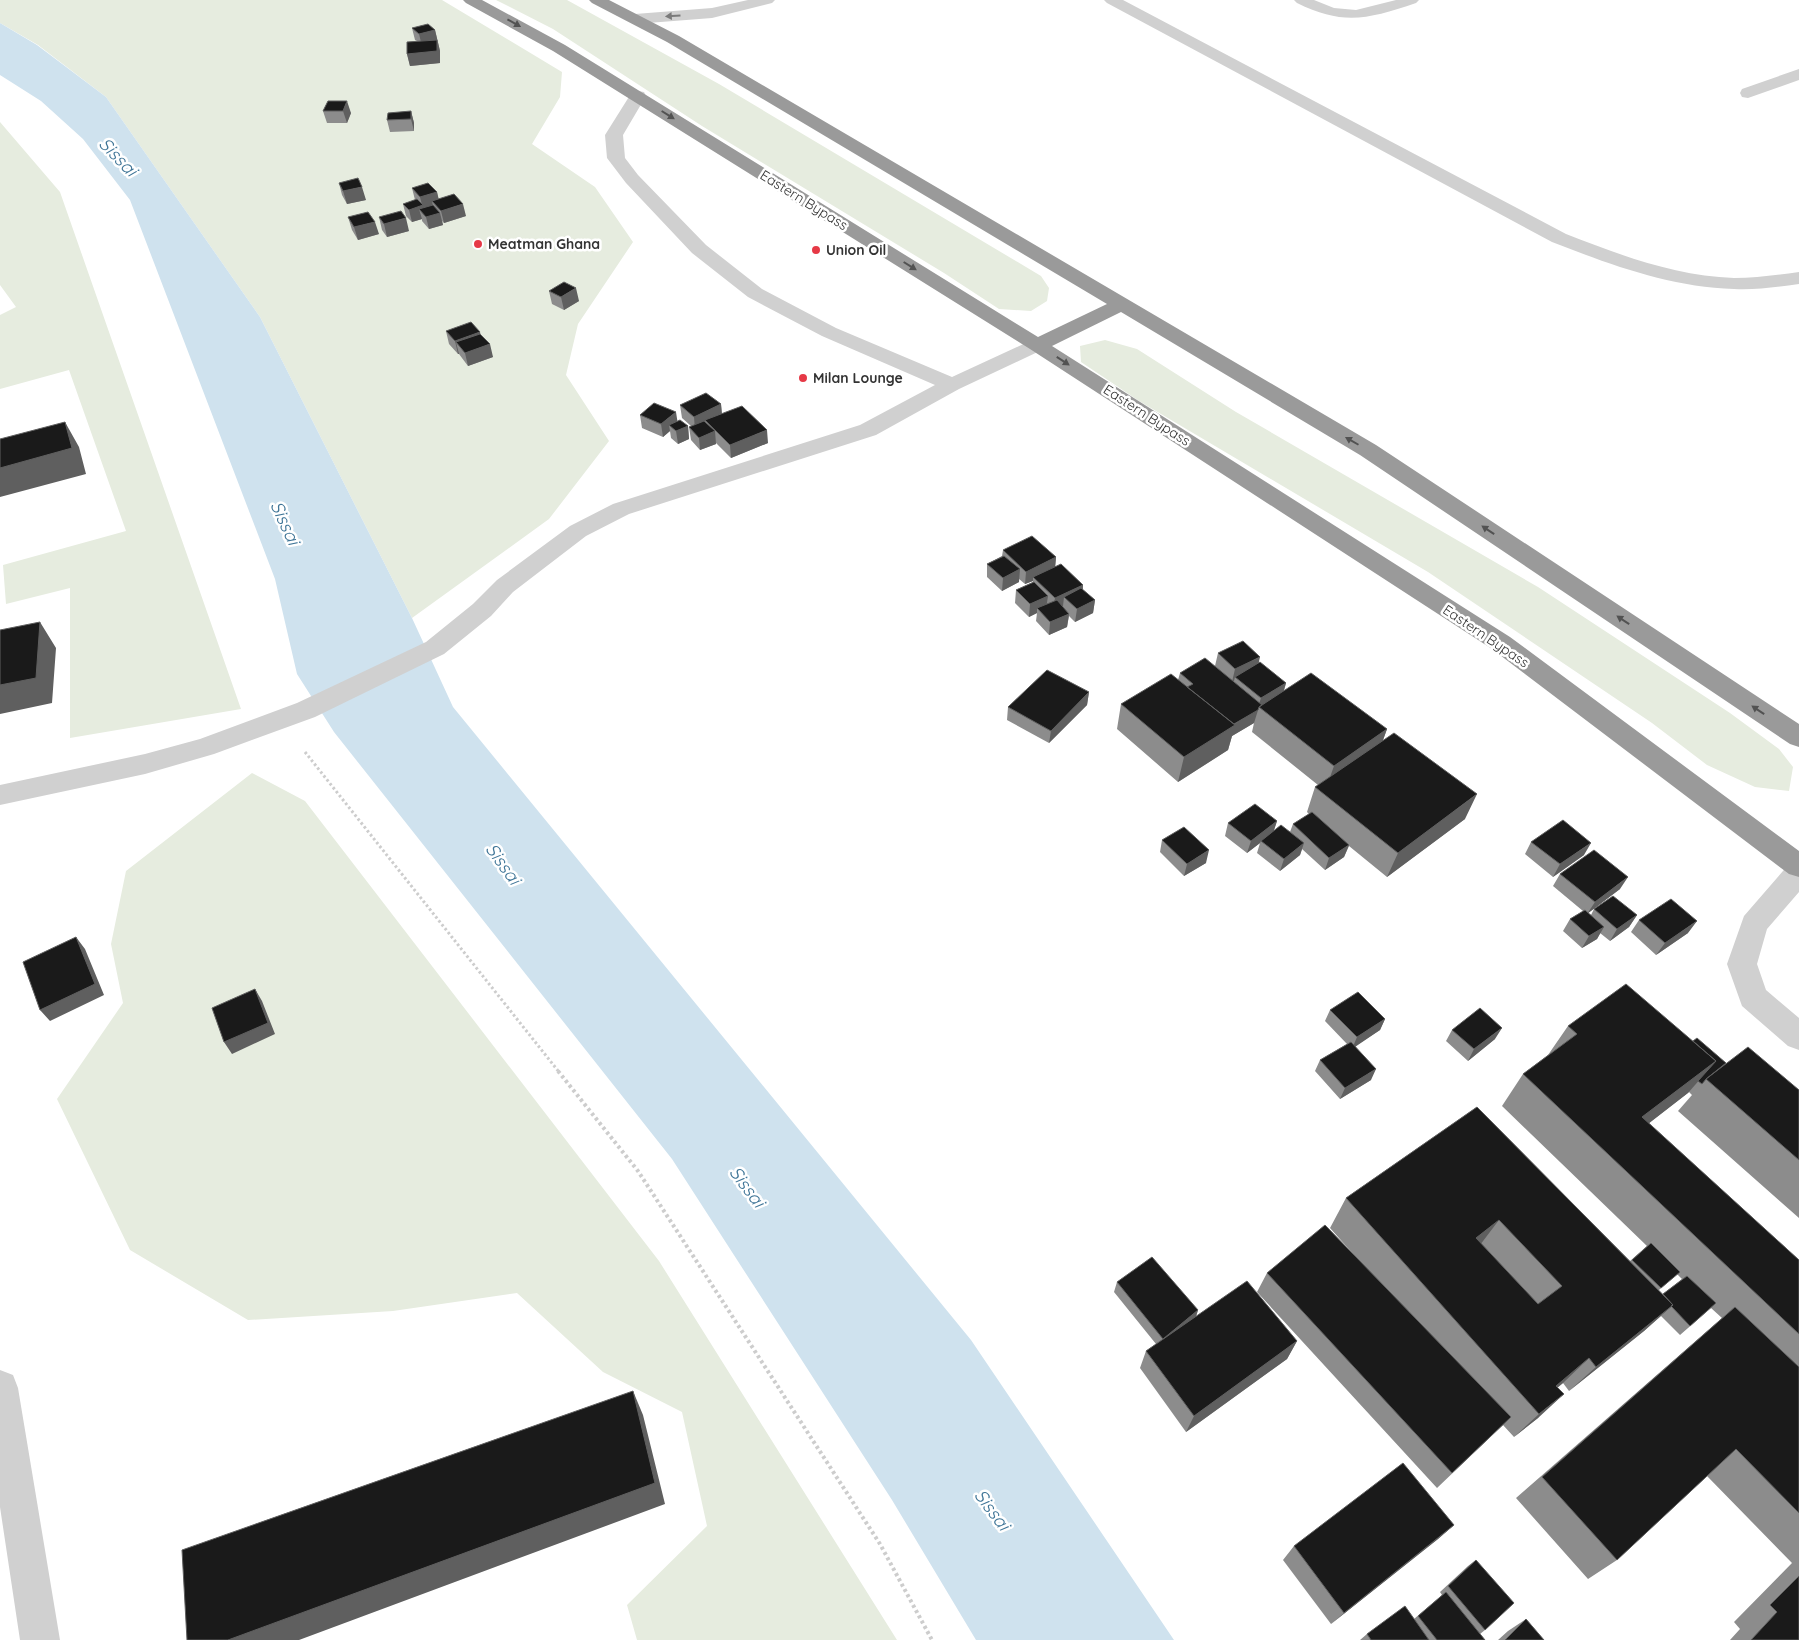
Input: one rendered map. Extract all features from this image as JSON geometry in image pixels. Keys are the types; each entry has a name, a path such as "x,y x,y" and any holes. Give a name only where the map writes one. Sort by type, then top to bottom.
{"highway":[{"name":"Eastern Bypass","path":"471,0 559,48 638,96 1037,345 1501,643 1799,866"},
{"path":"597,0 673,39 1368,450 1799,737"},
{"path":"1037,345 1121,305"}],"street":[{"path":"635,19 712,13 767,0"},
{"path":"1112,0 1559,238 1610,259 1658,274 1703,283 1753,284 1799,278"},
{"path":"1302,0 1322,10 1342,15 1384,9 1411,0"},
{"path":"673,39 712,13"},
{"path":"1748,93 1799,74"},
{"path":"638,96 614,135 616,158 632,179 699,249 755,293 829,332 952,385"},
{"path":"0,795 145,764 205,747 306,710 435,648 482,610 505,586 578,530 600,518 631,506 868,430 952,385 1037,345"},
{"path":"1799,872 1754,924 1742,964 1753,998 1799,1037"},
{"path":"0,1388 40,1640"}],"path":[{"path":"280,721 638,1171 880,1544 932,1640"}],"shaded area":[{"path":"0,0 442,0 562,72 560,97 532,144 595,187 633,242 578,324 566,375 609,441 549,519 412,618 260,317 106,97 38,45 0,23"},
{"path":"496,0 567,0 719,84 1041,276 1049,288 1047,301 1031,311 999,309 944,273 702,126 553,29"},
{"path":"0,122 60,192 241,709 70,738 70,588 6,604 3,565 126,531 69,370 0,389 0,315 16,307 0,285"},
{"path":"1105,340 1137,349 1236,412 1538,587 1730,713 1779,749 1793,767 1789,791 1755,787 1707,765 1652,723 1428,572 1139,401 1081,362 1080,346"},
{"path":"252,773 305,801 659,1261 897,1640 637,1640 627,1605 707,1526 682,1412 603,1372 517,1293 393,1311 248,1320 130,1250 57,1099 123,1003 111,944 126,871"}],"water":[{"name":"Sissai","path":"0,23 37,45 106,97 260,317 412,618 453,707 971,1340 1174,1640 976,1640 892,1500 672,1159 334,732 297,674 275,579 130,200 83,139 41,101 0,75"}],"building":[{"path":"428,24 435,30 419,34 412,28"},
{"path":"437,40 437,51 407,54 407,42"},
{"path":"328,101 347,101 343,111 323,111"},
{"path":"411,111 411,119 387,120 388,113"},
{"path":"358,178 362,187 343,191 339,183"},
{"path":"428,183 437,192 420,197 412,188"},
{"path":"454,194 463,204 441,211 432,201"},
{"path":"417,199 423,205 409,210 403,204"},
{"path":"433,205 440,213 426,217 419,209"},
{"path":"401,211 406,218 384,224 379,217"},
{"path":"368,212 375,222 354,227 348,217"},
{"path":"564,282 576,288 561,297 549,291"},
{"path":"471,322 480,332 455,341 446,331"},
{"path":"480,334 490,344 465,353 456,342"},
{"path":"706,393 721,404 694,417 680,405"},
{"path":"654,403 676,412 661,424 640,415"},
{"path":"742,406 767,430 730,445 705,420"},
{"path":"680,420 688,426 676,431 669,425"},
{"path":"704,421 715,431 699,438 689,427"},
{"path":"65,422 72,448 0,468 0,439"},
{"path":"1032,536 1056,557 1026,572 1003,550"},
{"path":"1004,556 1020,569 1003,578 987,564"},
{"path":"1061,564 1083,585 1055,598 1033,577"},
{"path":"1034,582 1048,596 1030,604 1016,590"},
{"path":"1081,588 1095,600 1077,609 1064,597"},
{"path":"1057,600 1069,614 1050,622 1037,608"},
{"path":"40,622 36,678 0,685 0,630"},
{"path":"1243,641 1260,657 1235,669 1218,653"},
{"path":"1205,658 1262,705 1258,710 1234,724 1187,687 1193,684 1180,673"},
{"path":"1260,662 1286,683 1261,698 1235,677"},
{"path":"1047,670 1089,692 1051,731 1008,707"},
{"path":"1311,673 1387,729 1334,766 1259,707"},
{"path":"1171,674 1235,725 1184,757 1121,704"},
{"path":"1394,733 1477,794 1398,853 1315,787"},
{"path":"1255,804 1277,821 1251,841 1228,823"},
{"path":"1312,812 1349,845 1329,858 1293,824"},
{"path":"1563,820 1591,843 1560,864 1531,842"},
{"path":"1281,825 1304,843 1284,859 1261,841"},
{"path":"1184,827 1209,850 1187,864 1162,840"},
{"path":"1594,850 1628,877 1595,902 1560,874"},
{"path":"1613,896 1637,915 1617,929 1594,909"},
{"path":"1671,899 1697,921 1665,943 1639,920"},
{"path":"1585,910 1604,927 1589,936 1570,919"},
{"path":"76,937 95,984 40,1010 23,962"},
{"path":"1626,984 1716,1061 1642,1117 1799,1260 1799,1334 1523,1074 1577,1034 1568,1026"},
{"path":"255,989 268,1023 224,1042 212,1008"},
{"path":"1358,992 1385,1019 1357,1037 1330,1010"},
{"path":"1480,1008 1502,1028 1474,1049 1452,1030"},
{"path":"1697,1038 1726,1063 1702,1084 1698,1081 1716,1061 1693,1041"},
{"path":"1351,1042 1376,1069 1345,1088 1320,1060"},
{"path":"1748,1047 1799,1090 1799,1160 1706,1079"},
{"path":"1477,1107 1673,1305 1596,1367 1589,1358 1556,1386 1564,1394 1539,1414 1346,1198","holes":["1499,1220 1562,1286 1538,1304 1476,1238"]},
{"path":"1325,1225 1511,1417 1452,1473 1267,1273"},
{"path":"1651,1243 1680,1272 1661,1288 1632,1260"},
{"path":"1152,1257 1198,1310 1163,1339 1117,1282"},
{"path":"1687,1276 1716,1303 1690,1326 1671,1306 1673,1305 1663,1294"},
{"path":"1247,1281 1297,1341 1194,1416 1146,1351"},
{"path":"1735,1307 1799,1367 1799,1513 1736,1449 1617,1560 1542,1477"},
{"path":"633,1391 655,1483 228,1640 187,1640 182,1550"},
{"path":"1403,1463 1454,1525 1344,1613 1294,1546"},
{"path":"1476,1560 1514,1603 1485,1630 1448,1586"},
{"path":"1799,1576 1799,1640 1751,1640 1777,1612 1770,1605"},
{"path":"1446,1592 1485,1640 1437,1640 1418,1616"},
{"path":"1405,1606 1429,1640 1371,1640 1367,1634"},
{"path":"1526,1619 1544,1640 1505,1640"}],"place":[{"name":"Meatman Ghana","path":"478,244"},
{"name":"Union Oil","path":"816,250"},
{"name":"Milan Lounge","path":"803,378"}]}
